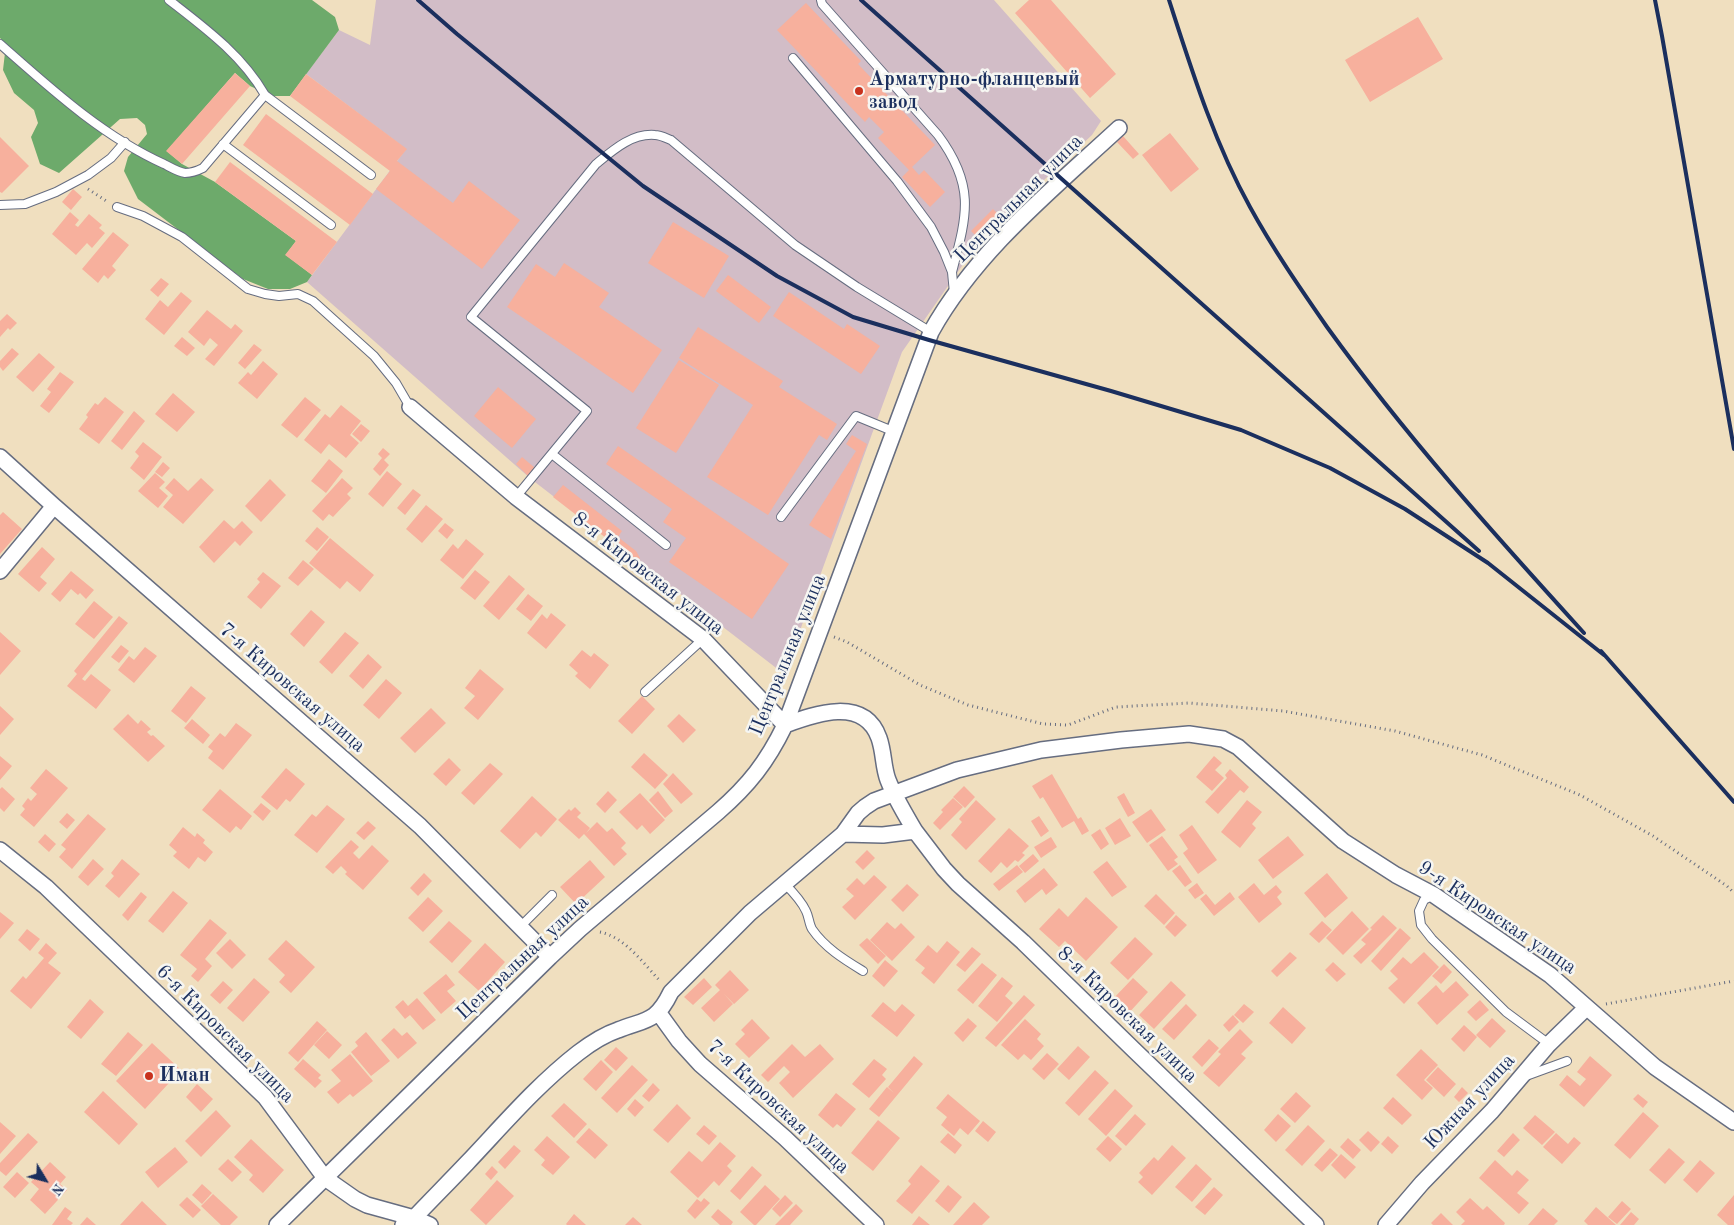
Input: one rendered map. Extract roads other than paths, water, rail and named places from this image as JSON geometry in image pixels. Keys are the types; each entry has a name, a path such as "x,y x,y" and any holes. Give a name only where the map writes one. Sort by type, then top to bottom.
{"street":[{"name":"Центральная улица","path":"277,1225 550,957 580,929 686,841 738,794 756,774 774,747 785,725 932,332 944,310 984,259 1022,219 1119,128"},
{"name":"8-я Кировская улица","path":"410,407 516,497 703,639 785,725 809,716 830,712 846,712 860,716 872,725 879,738 887,778 894,794 915,831 944,869 958,884 1023,942 1316,1225"},
{"name":"7-я Кировская улица","path":"0,457 420,826 550,957"},
{"path":"0,571 54,506"},
{"name":"9-я Кировская улица","path":"894,794 957,770 1050,749 1189,734 1223,739 1238,747 1344,842 1434,895 1550,975 1655,1066 1734,1122"},
{"path":"408,1221 467,1163 530,1095 578,1053 599,1038 619,1029 648,1020 658,1012 665,1005 671,992 750,913 843,834 865,806 894,794"},
{"path":"843,834 883,835 915,831"},
{"name":"6-я Кировская улица","path":"0,850 46,887 265,1097 325,1178 367,1205 408,1221 430,1225"},
{"name":"Южная улица","path":"1386,1225 1422,1183 1492,1111 1549,1044 1586,1008"},
{"name":"7-я Кировская улица","path":"658,1012 679,1041 700,1064 785,1138 876,1225"}],"lane":[{"path":"170,0 213,34 254,77 265,95 371,175"},
{"path":"821,0 938,135 958,168 964,188 966,209 963,230 952,272"},
{"path":"0,44 42,81 98,125 146,156 184,173 196,172 203,168 265,95"},
{"path":"793,58 897,181 931,227 952,272 954,295"},
{"path":"516,497 586,411 471,316 596,164 632,138 656,135 670,140 795,245 932,332"},
{"path":"0,205 25,204 78,181 111,158 125,142"},
{"path":"223,144 331,225"},
{"path":"117,207 142,216 182,237 248,289 279,296 298,294 313,301 374,356 396,383 410,407"},
{"path":"781,517 856,416 895,432"},
{"path":"552,454 666,545"},
{"path":"646,692 703,639"},
{"path":"784,883 800,900 806,910 811,928 823,943 864,971"},
{"path":"520,928 552,895"},
{"path":"1434,895 1424,900 1419,911 1421,925 1506,1012 1549,1044"},
{"path":"1520,1078 1567,1062"}],"railway":[{"path":"418,0 643,186 777,276 853,317 1241,430 1330,468 1405,509 1488,563 1604,655"},
{"path":"861,0 1479,551"},
{"path":"1169,0 1186,53 1225,157 1250,207 1287,268 1327,327 1387,406 1484,521 1584,633"},
{"path":"1655,0 1734,449"},
{"path":"1601,651 1734,802"}],"place":[{"name":"Арматурно-фланцевый завод","path":"859,91"},
{"name":"Иман","path":"149,1076"}]}
